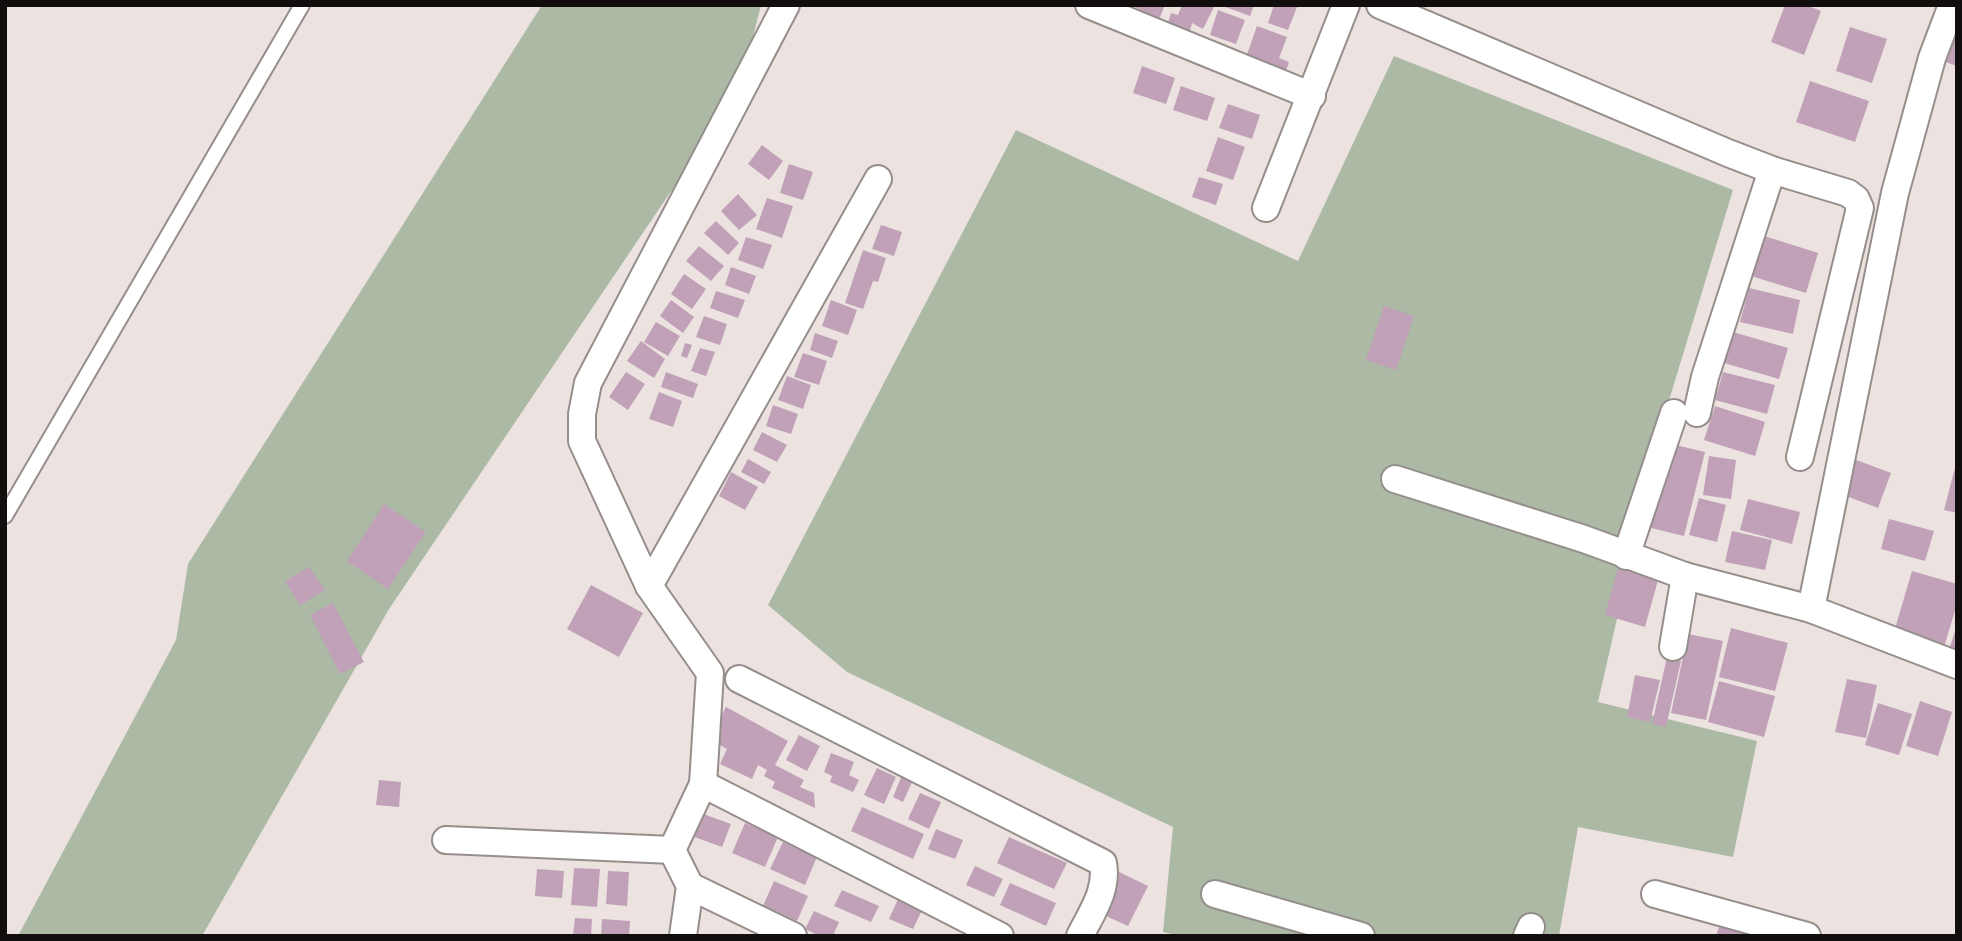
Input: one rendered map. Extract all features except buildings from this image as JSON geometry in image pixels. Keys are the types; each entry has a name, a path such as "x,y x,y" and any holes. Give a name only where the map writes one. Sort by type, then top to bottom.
{"street":[{"path":"672,850 703,784 710,673 649,586 582,440 582,414 588,383 786,5"},
{"path":"1089,5 1312,96"},
{"path":"1266,208 1346,5"},
{"path":"1380,5 1772,170 1848,193 1856,199 1860,208 1800,457"},
{"path":"1811,609 1895,193 1931,58 1952,5"},
{"path":"1626,556 1685,413 1705,377 1772,170"},
{"path":"649,586 878,179"},
{"path":"1395,479 1584,539 1685,576 1811,609 1957,665"},
{"path":"1673,647 1685,576"},
{"path":"739,679 1103,863 1106,879 1103,889 1080,936"},
{"path":"703,784 1000,936"},
{"path":"446,840 672,850"},
{"path":"672,850 690,886 683,936"},
{"path":"690,886 793,936"},
{"path":"1215,894 1361,936"},
{"path":"1655,894 1807,936"}],"lane":[{"path":"5,516 302,5"}],"green space":[{"path":"542,5 761,5 740,89 389,609 202,936 18,936 176,640 188,564"},
{"path":"1394,56 1733,190 1660,430 1598,702 1757,741 1733,857 1578,827 1559,936 1181,936 1163,932 1173,827 847,672 768,605 1016,130 1298,261"}]}
